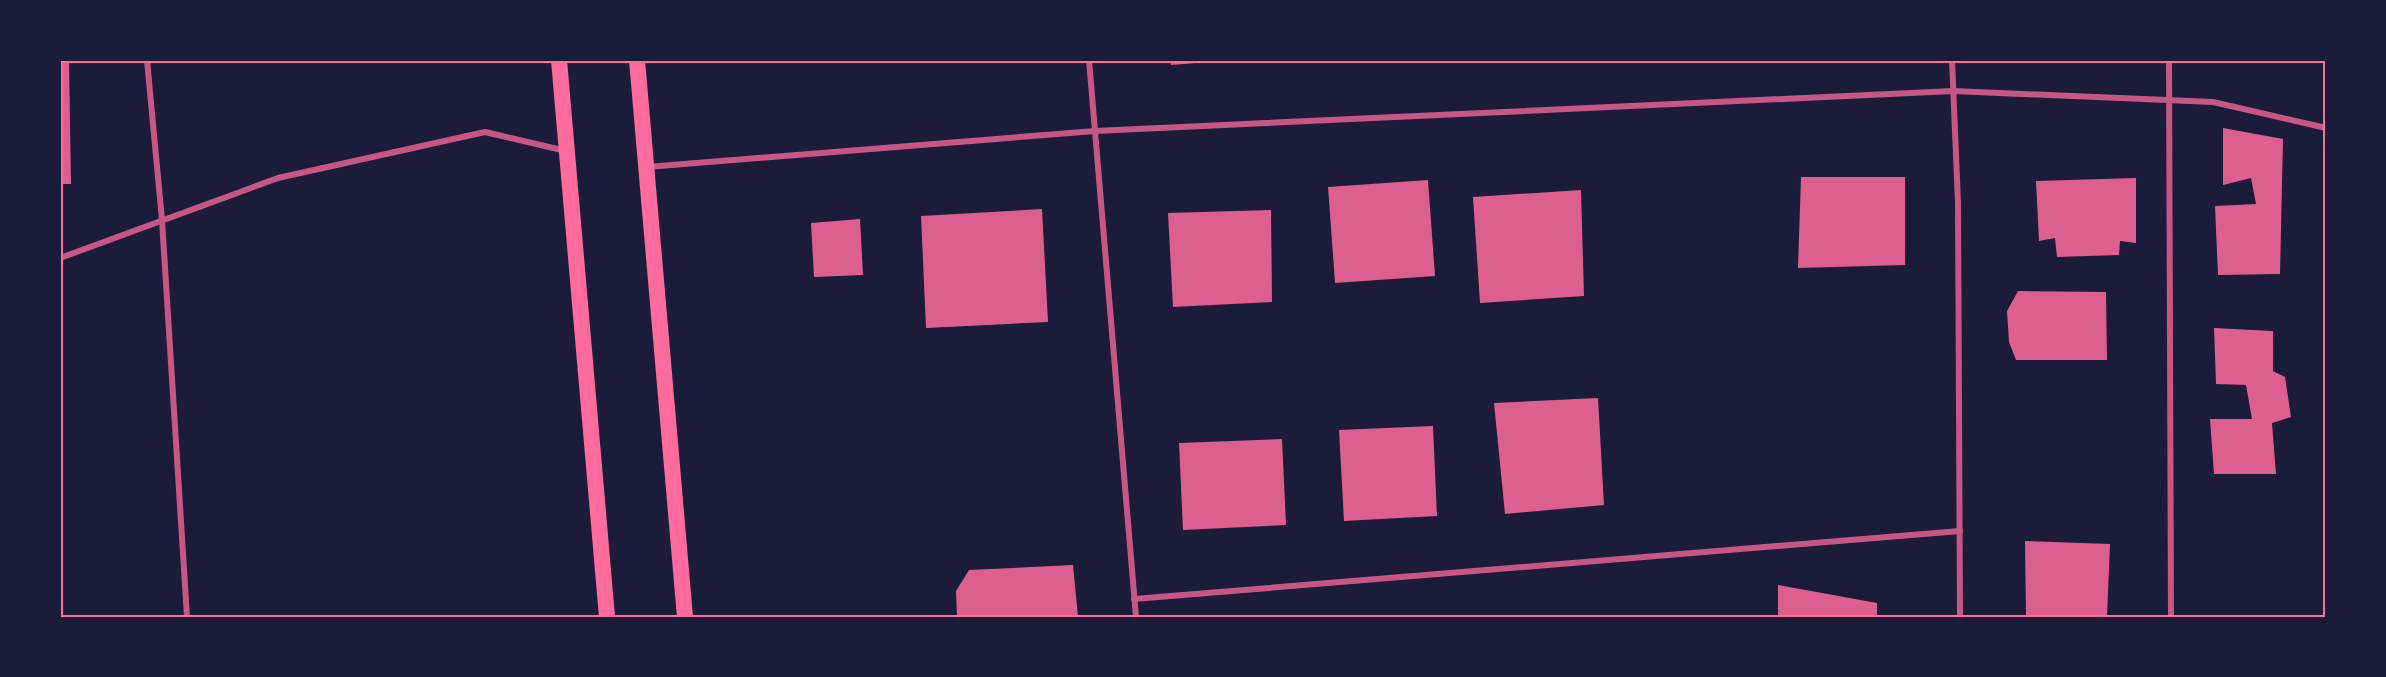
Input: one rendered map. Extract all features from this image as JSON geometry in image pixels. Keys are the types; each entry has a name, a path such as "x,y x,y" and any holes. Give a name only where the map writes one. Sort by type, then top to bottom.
{"highway":[{"path":"559,60 607,617"},
{"path":"637,60 685,617"}],"street":[{"path":"147,60 162,220 187,617"},
{"path":"1089,60 1136,617"},
{"path":"1952,60 1958,203 1960,617"},
{"path":"2169,60 2171,617"},
{"path":"646,167 1095,131 1953,91 2213,102 2326,128"},
{"path":"60,258 278,178 485,132 567,151"},
{"path":"1134,599 1960,531"}],"building":[{"path":"60,60 69,60 71,184 60,184"},
{"path":"1170,60 1210,60 1210,62 1171,65"},
{"path":"2223,128 2283,139 2280,274 2218,275 2215,206 2256,204 2251,178 2223,185"},
{"path":"1801,177 1905,177 1905,265 1798,268"},
{"path":"2136,178 2136,243 2120,241 2119,255 2057,257 2055,238 2039,241 2036,181"},
{"path":"1428,180 1435,276 1335,283 1328,187"},
{"path":"1581,190 1584,296 1480,303 1473,197"},
{"path":"1042,209 1048,322 926,328 921,216"},
{"path":"1271,210 1272,302 1173,307 1168,213"},
{"path":"860,219 863,275 814,277 811,223"},
{"path":"2018,291 2106,292 2107,360 2016,360 2009,342 2007,311"},
{"path":"2214,328 2273,331 2273,371 2285,377 2291,417 2272,423 2276,474 2214,474 2210,419 2252,419 2246,385 2216,384"},
{"path":"1598,398 1604,505 1505,514 1494,403"},
{"path":"1433,426 1437,516 1344,521 1339,430"},
{"path":"1282,439 1286,525 1183,530 1179,443"},
{"path":"2025,541 2110,544 2107,617 2026,617"},
{"path":"1073,565 1078,617 957,617 956,591 969,570"},
{"path":"1778,585 1877,603 1877,617 1778,617"}]}
